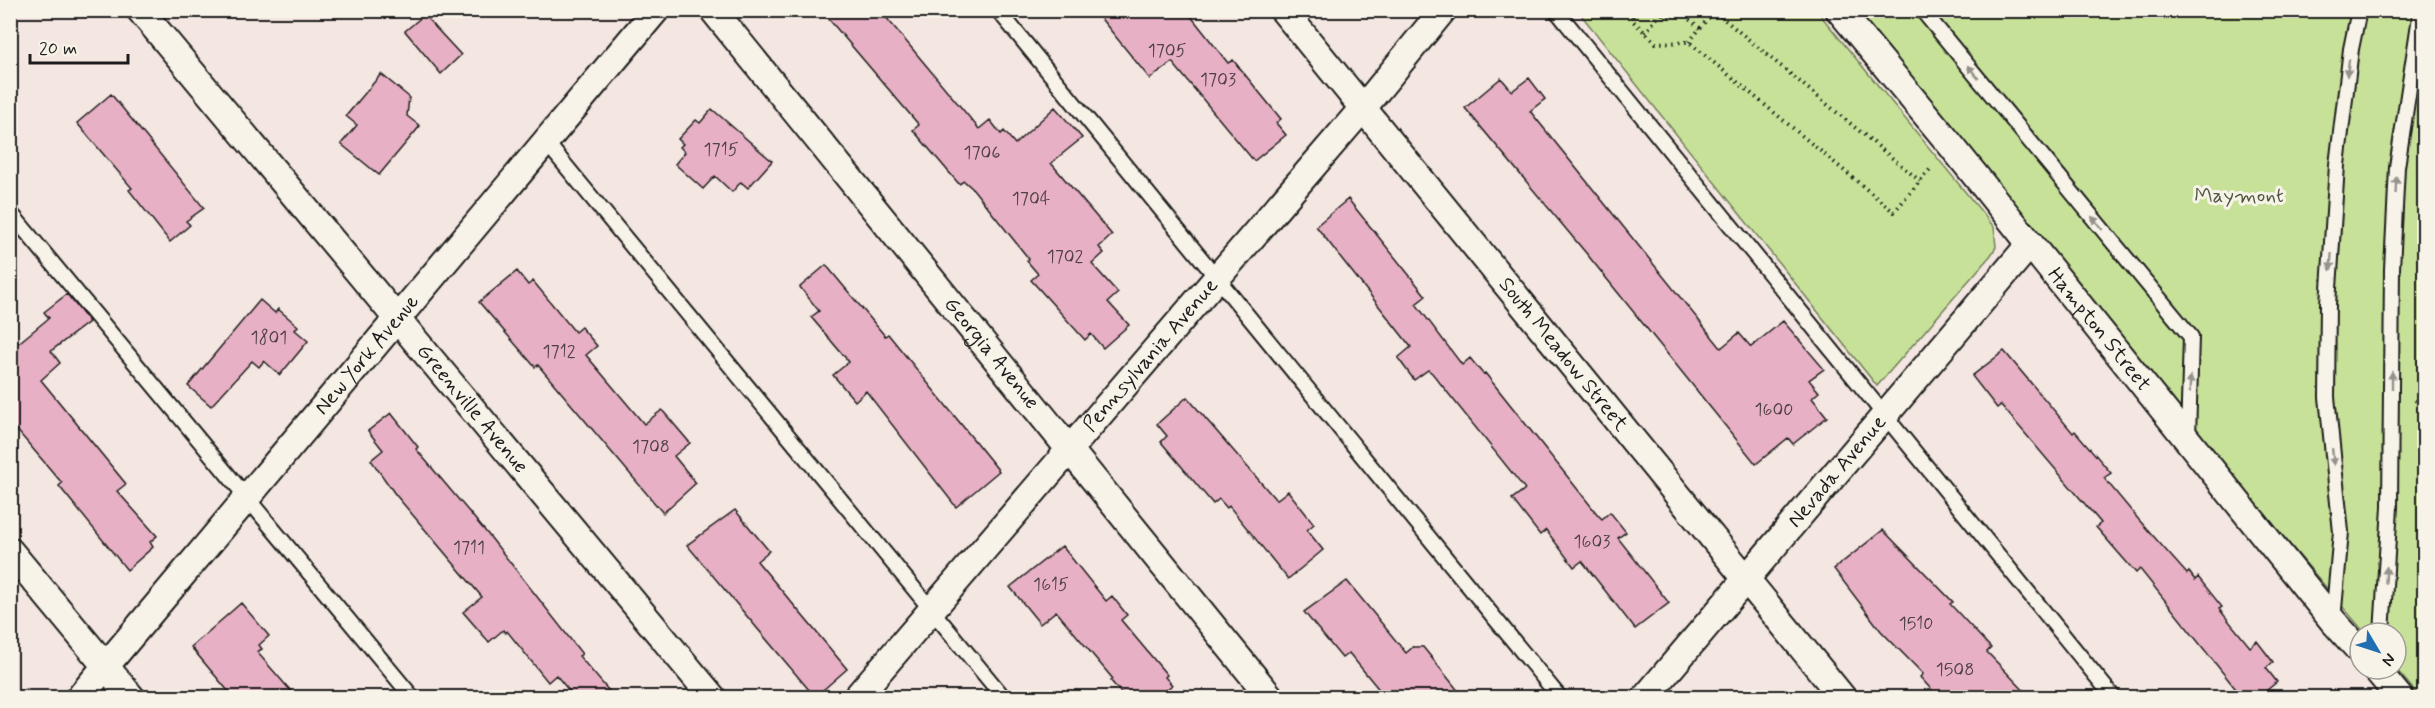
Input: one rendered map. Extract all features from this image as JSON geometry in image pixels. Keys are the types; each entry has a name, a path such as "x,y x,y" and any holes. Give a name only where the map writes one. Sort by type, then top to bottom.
{"street":[{"name":"Greenville Avenue","path":"140,10 713,698"},
{"name":"New York Avenue","path":"79,698 657,10"},
{"name":"Georgia Avenue","path":"713,10 1271,698"},
{"name":"South Meadow Street","path":"1283,10 1843,698"},
{"name":"Pennsylvania Avenue","path":"856,698 1363,108 1443,10"},
{"name":"Hampton Street","path":"1839,10 2348,638"},
{"name":"Nevada Avenue","path":"1645,698 2030,244"},
{"path":"10,551 132,698"},
{"path":"2387,681 2400,698"}],"lane":[{"path":"998,10 1560,698"},
{"path":"1557,10 2114,698"},
{"path":"1922,10 2191,337 2188,442"},
{"path":"2333,621 2341,532 2327,397 2328,303 2337,165 2350,49 2359,10"},
{"path":"2383,621 2390,507 2392,269 2397,167 2421,10"},
{"path":"546,142 1004,698"},
{"path":"10,212 413,698"}],"path":[{"path":"1632,10 1633,21 1656,43 1689,42 1894,212 1920,181 1714,10 1689,42"},
{"path":"1645,33 1660,12 1673,16 1681,11 1701,28"}],"green space":[{"path":"1578,11 1817,11 1994,227 1996,247 1877,386"},
{"name":"Maymont","path":"1837,11 2424,11 2424,697 2420,697 2406,681 2408,621 2355,621"}],"building":[{"path":"821,10 880,10 979,129 990,120 1001,134 1004,131 1015,144 1055,107 1082,138 1051,163 1112,235 1099,247 1104,253 1092,264 1118,293 1108,302 1129,325 1103,348 1091,334 1085,340 1031,280 1038,274 1027,261 1029,259 973,189 964,181 959,184 913,130 919,125"},
{"path":"1094,10 1186,10 1228,63 1233,60 1281,119 1276,123 1286,135 1254,161 1172,62 1150,79"},
{"path":"424,15 461,55 441,74 405,31"},
{"path":"381,74 409,97 407,116 420,126 379,175 341,144 357,125 346,116"},
{"path":"1501,78 1512,91 1529,78 1545,99 1530,111 1721,348 1739,333 1751,347 1783,321 1824,369 1809,380 1819,392 1812,398 1827,417 1793,444 1788,438 1756,464 1586,253 1465,108"},
{"path":"111,94 204,208 186,221 190,225 170,242 129,190 132,188 77,123"},
{"path":"712,109 772,161 748,188 741,182 732,192 715,176 703,189 675,164 685,152 680,147 683,144 678,139 696,120 700,123"},
{"path":"1348,199 1426,296 1416,304 1462,365 1470,358 1483,374 1485,373 1598,515 1602,519 1610,512 1626,532 1618,538 1669,603 1635,629 1582,561 1574,567 1546,530 1540,535 1512,499 1525,489 1432,373 1428,370 1414,380 1398,358 1411,347 1316,226"},
{"path":"826,265 885,336 888,334 999,471 956,507 866,391 855,401 833,375 849,362 811,317 819,311 800,287"},
{"path":"517,271 528,285 533,281 575,332 581,327 597,346 586,355 644,424 662,410 690,443 674,456 696,483 663,513 538,365 535,367 479,302"},
{"path":"67,294 89,322 51,351 60,363 41,380 126,484 117,491 157,536 150,542 153,547 127,570 59,486 62,483 10,422 10,350 49,318 44,312"},
{"path":"260,300 275,313 278,309 298,326 295,330 308,341 280,375 264,361 259,367 252,361 211,406 188,386"},
{"path":"2004,351 2073,433 2075,431 2111,473 2104,478 2139,520 2187,574 2189,572 2195,580 2198,577 2222,607 2219,609 2250,647 2257,641 2273,662 2266,668 2277,682 2257,698 2243,698 2140,569 2136,573 2096,527 2101,523 2001,405 1997,408 1972,376"},
{"path":"1187,397 1276,500 1288,491 1314,524 1307,530 1323,550 1288,579 1229,506 1227,508 1219,499 1213,504 1161,442 1167,436 1157,424"},
{"path":"391,413 418,447 416,449 491,538 582,654 579,656 615,698 575,698 556,675 548,682 507,631 505,633 503,630 489,642 463,612 482,597 395,494 371,460 383,450 368,431"},
{"path":"735,510 769,551 757,561 847,669 815,697 687,545"},
{"path":"1883,530 1953,602 1950,604 1991,648 1987,652 2031,698 1939,698 1920,677 1923,674 1881,631 1834,569"},
{"path":"1062,546 1106,601 1112,596 1127,615 1121,620 1167,675 1165,677 1172,685 1157,698 1125,698 1111,681 1113,679 1056,611 1040,624 1010,587"},
{"path":"1347,581 1406,653 1413,647 1423,647 1464,698 1386,698 1349,653 1342,658 1304,612"},
{"path":"241,603 269,636 259,645 262,649 257,652 297,698 234,698 191,647"}]}
